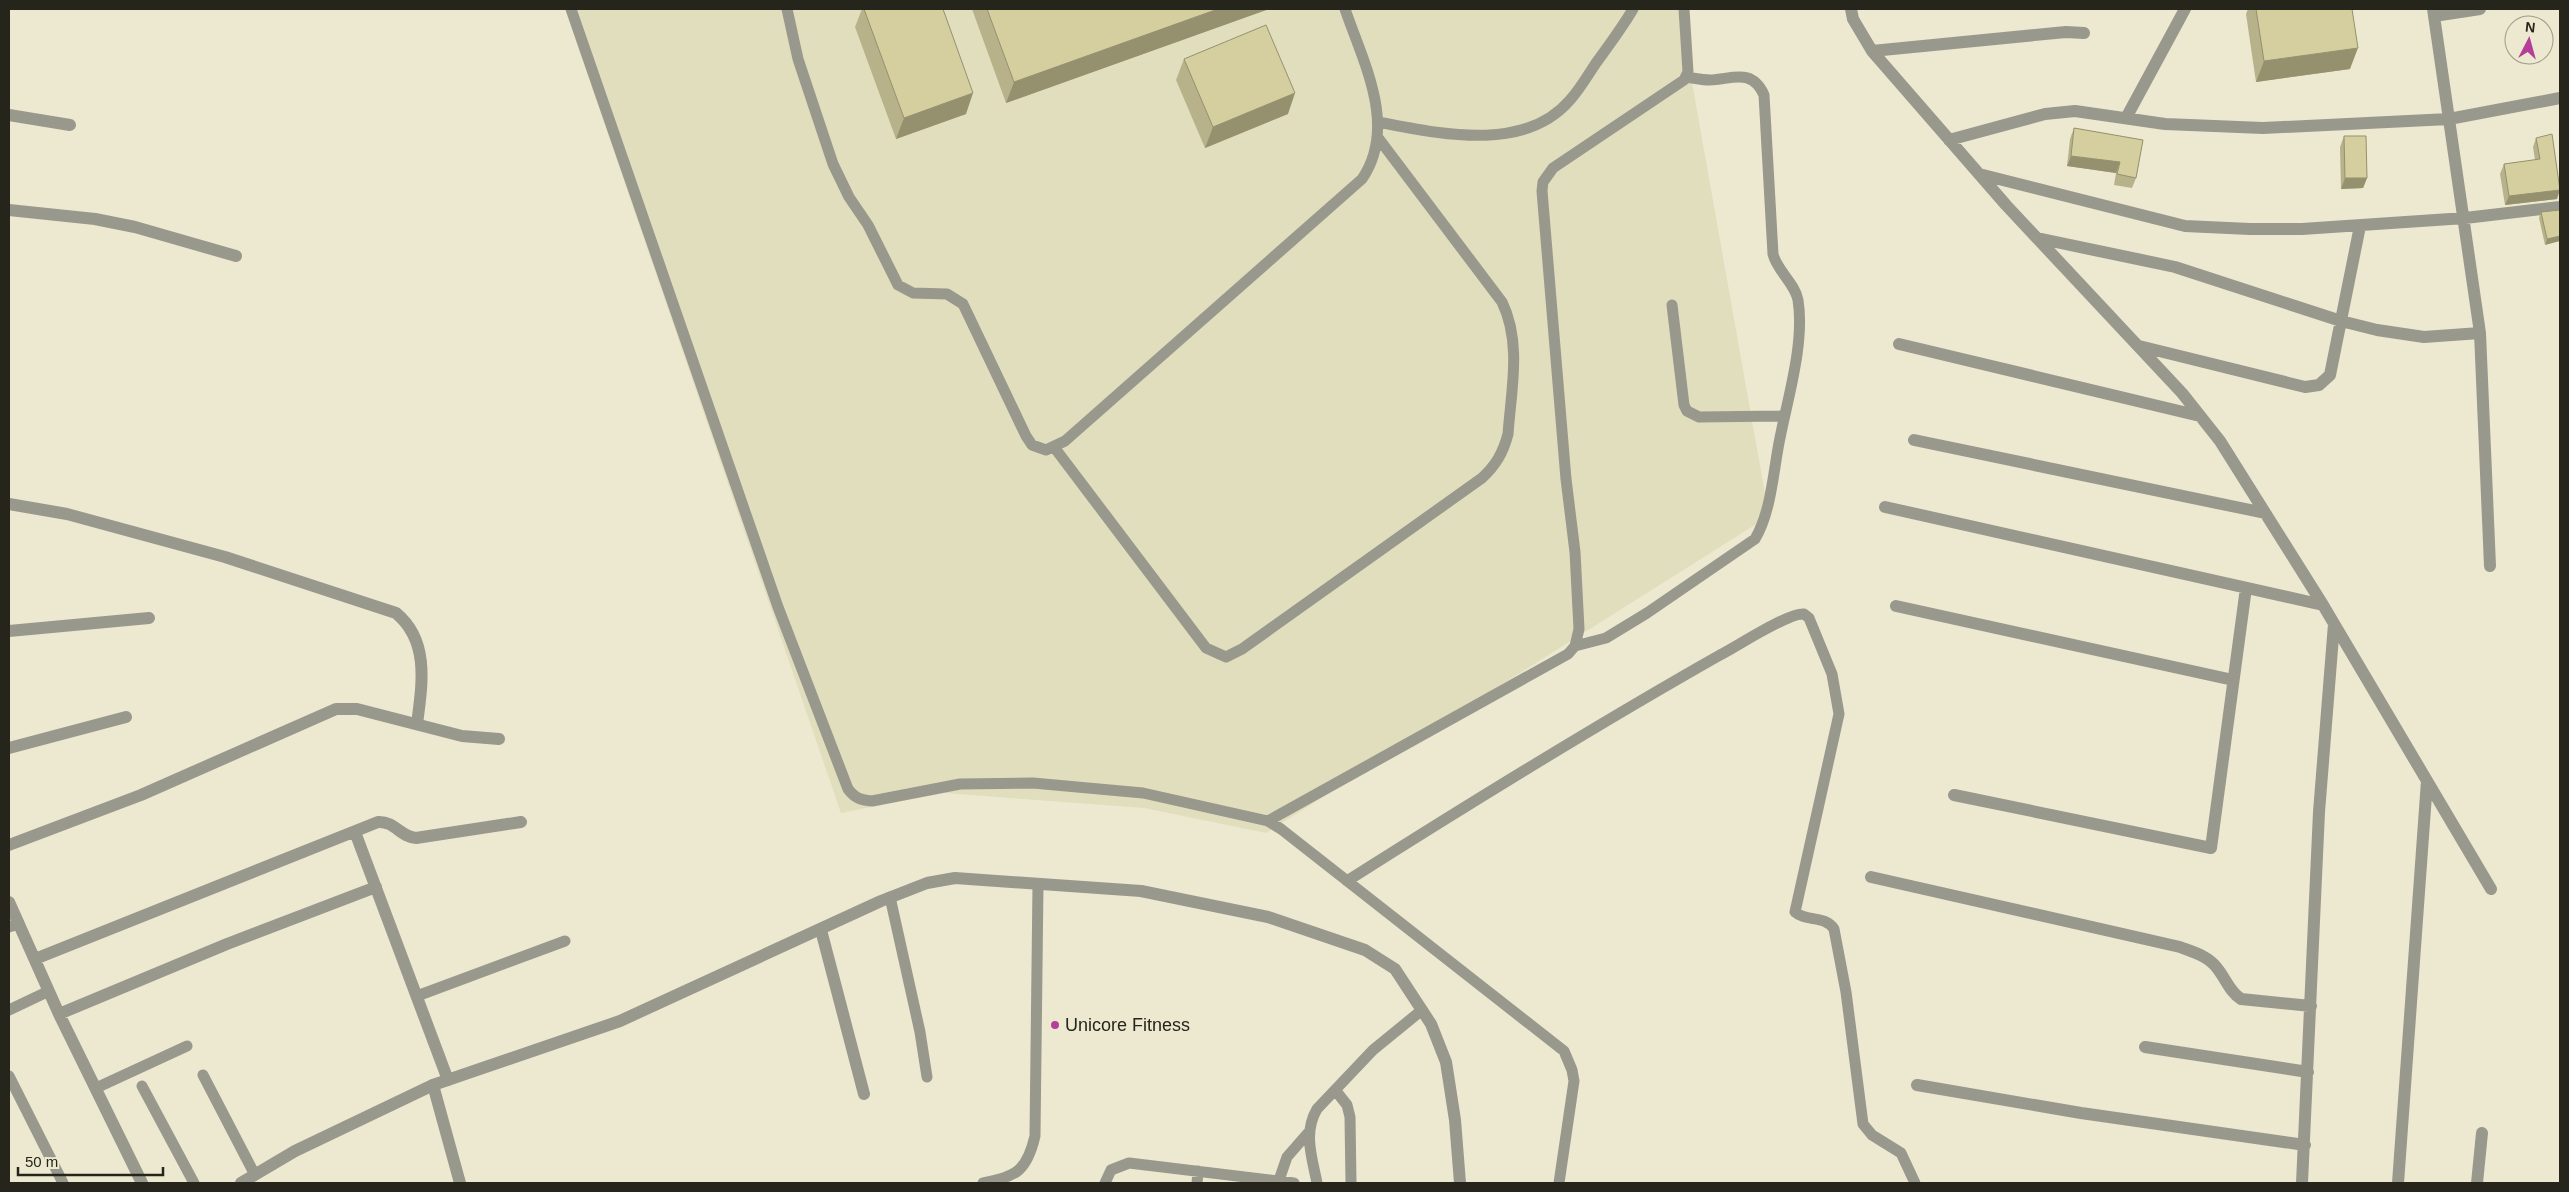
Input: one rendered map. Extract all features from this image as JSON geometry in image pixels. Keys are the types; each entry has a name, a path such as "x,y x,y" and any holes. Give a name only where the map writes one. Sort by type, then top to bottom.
{"street":[{"path":"1851,9 1853,19 1872,51 1979,174 2139,346 2220,441 2323,605 2492,889"},
{"path":"2126,118 2185,9"},
{"path":"2480,9 2433,12 2465,218 2480,333 2490,566"},
{"path":"1872,51 2066,32 2084,33"},
{"path":"1949,140 2045,114 2091,111 2165,124 2263,128 2449,119 2560,98"},
{"path":"9,115 70,125"},
{"path":"1979,174 2185,226 2250,229 2360,226 2465,218 2560,207"},
{"path":"9,210 95,219 135,227 236,256"},
{"path":"2139,346 2313,387 2326,381 2330,375 2360,226"},
{"path":"2037,238 2175,267 2341,321 2384,331 2424,337 2480,333"},
{"path":"1899,344 2200,416"},
{"path":"1914,440 2265,513"},
{"path":"9,504 68,514 225,557 396,613 410,628 422,664 422,686 416,724"},
{"path":"1886,507 2323,605"},
{"path":"1954,795 2211,848 2246,588"},
{"path":"1896,606 2233,680"},
{"path":"9,631 149,618"},
{"path":"2302,1183 2319,812 2327,688 2334,624"},
{"path":"9,845 140,795 336,709 357,709 462,736 500,739"},
{"path":"9,748 126,717"},
{"path":"2398,1183 2427,781"},
{"path":"35,960 378,822 386,821 392,824 404,836 416,838 521,822"},
{"path":"355,832 448,1080"},
{"path":"1871,877 2180,947 2208,959 2217,968 2233,994 2241,999 2311,1006"},
{"path":"241,1183 295,1151 433,1085 620,1021 890,897 927,883 955,878 1141,890 1268,917 1365,950 1395,969 1431,1024 1446,1062 1460,1183"},
{"path":"59,1014 226,944 376,887"},
{"path":"9,902 14,925 35,960 59,1014 142,1183"},
{"path":"821,930 864,1094"},
{"path":"2145,1047 2308,1072"},
{"path":"433,1085 460,1183"},
{"path":"1917,1085 2081,1113 2305,1145"},
{"path":"2477,1183 2482,1133"}],"lane":[{"path":"571,9 778,607 848,789 852,794 858,799 872,801 960,784 1033,783 1143,793 1268,821 1282,829 1564,1051 1572,1070 1574,1081 1559,1183"},
{"path":"787,9 798,59 833,164 849,197 868,225 898,285 913,293 941,293 959,299 967,309 1026,436 1032,445 1039,449 1054,447 1197,326 1362,179 1375,156 1379,139 1378,122 1374,96 1345,9"},
{"path":"1378,122 1447,135 1477,137 1496,135 1546,120 1570,101 1633,9"},
{"path":"1268,821 1568,654 1574,646 1579,629 1574,534 1566,479 1544,230 1543,182 1553,168 1673,89 1686,77 1684,9"},
{"path":"1574,646 1606,638 1647,613 1755,539 1762,525 1784,416 1798,336 1798,308 1797,297 1775,264 1773,254 1764,95 1757,82 1749,78 1729,77 1710,80 1686,77"},
{"path":"1054,447 1206,648 1226,657 1250,643 1482,478 1493,468 1505,448 1508,434 1514,348 1510,318 1502,302 1379,139"},
{"path":"1672,305 1684,405 1687,412 1699,417 1784,416"},
{"path":"1347,881 1443,820 1659,690 1771,626 1797,614 1804,614 1809,618 1832,674 1839,714 1795,912 1799,915 1828,922 1834,929 1846,992 1863,1124 1872,1135 1902,1153 1914,1183"},
{"path":"983,1183 996,1181 1022,1170 1030,1156 1035,1136 1038,884"},
{"path":"890,897 920,1032 927,1077"},
{"path":"417,996 565,942"},
{"path":"9,1010 49,991"},
{"path":"1317,1183 1308,1133 1311,1120 1317,1109 1373,1050 1422,1010"},
{"path":"96,1088 187,1046"},
{"path":"203,1075 255,1175"},
{"path":"9,1076 63,1183"},
{"path":"142,1086 194,1183"},
{"path":"1336,1091 1347,1105 1350,1117 1351,1183"},
{"path":"1278,1182 1286,1157 1308,1133"},
{"path":"1105,1183 1111,1170 1129,1163 1294,1183"},
{"path":"1196,1183 1198,1171"}],"shaded area":[{"path":"565,9 1679,9 1769,516 1266,833 1144,808 944,793 841,813"}],"building":[{"path":"864,9 943,9 973,93 904,118"},
{"path":"987,9 1218,9 1014,82"},
{"path":"2256,9 2352,9 2358,48 2264,61"},
{"path":"1266,25 1295,93 1213,127 1184,59"},
{"path":"2074,128 2143,140 2136,178 2117,174 2120,162 2071,156"},
{"path":"2552,134 2560,190 2509,196 2504,164 2540,159 2536,138"},
{"path":"2344,136 2366,136 2367,178 2345,178"},
{"path":"2560,210 2560,236 2547,239 2541,212"}],"place":[{"name":"Unicore Fitness","path":"1055,1025"}]}
